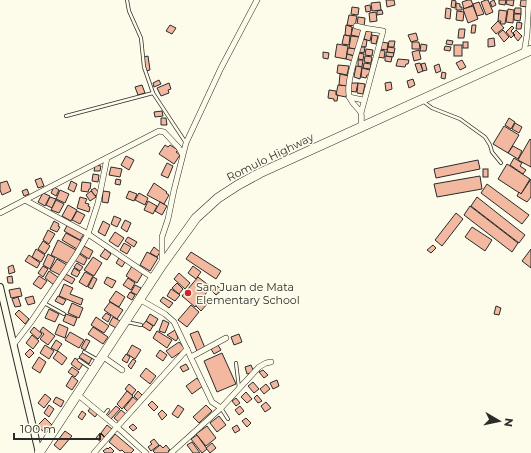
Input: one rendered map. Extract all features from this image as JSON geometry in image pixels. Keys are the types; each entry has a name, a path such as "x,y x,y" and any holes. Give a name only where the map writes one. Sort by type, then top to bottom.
{"highway":[{"name":"Romulo Highway","path":"39,453 162,264 196,218 218,198 260,173 528,51"}],"street":[{"path":"162,264 162,237 168,219 182,154 222,68 257,0"},
{"path":"528,51 527,34 530,0"},
{"path":"361,113 349,97 349,81 366,25"},
{"path":"356,26 366,25 383,31 363,100 361,113 362,126"},
{"path":"349,97 363,100"},
{"path":"0,213 157,132 164,132 179,148 182,154"},
{"path":"14,344 44,302 88,234 98,203 107,158"},
{"path":"25,200 88,234 153,278"},
{"path":"0,287 39,453"},
{"path":"139,299 171,318 177,326 212,402 221,408"},
{"path":"191,357 226,338"},
{"path":"94,453 187,349"},
{"path":"100,358 122,370"},
{"path":"171,453 221,408 259,367 271,362"},
{"path":"77,394 104,415 146,453"}],"lane":[{"path":"127,0 129,12 140,38 144,67 153,93 186,143"},
{"path":"66,116 153,93"},
{"path":"422,100 432,108 460,119 485,137 492,152 501,163"},
{"path":"44,302 64,314"},
{"path":"125,321 141,325"},
{"path":"84,352 100,358"},
{"path":"79,360 93,370"},
{"path":"236,363 239,389"},
{"path":"221,408 228,419"},
{"path":"104,415 108,410"}],"building":[{"path":"386,0 394,0 395,5 387,7"},
{"path":"452,0 456,1 455,8 451,7"},
{"path":"471,0 473,5 464,9 462,2"},
{"path":"488,0 493,12 486,15 481,2"},
{"path":"494,0 496,5 492,7 490,2"},
{"path":"499,0 506,0 505,5 499,4"},
{"path":"507,0 514,0 513,6 506,4"},
{"path":"521,0 528,0 527,7 520,6"},
{"path":"380,2 381,10 372,11 371,3"},
{"path":"479,2 484,14 477,16 473,4"},
{"path":"456,3 460,4 462,10 456,10"},
{"path":"370,5 371,11 366,12 365,6"},
{"path":"473,6 478,19 468,23 463,9"},
{"path":"352,7 359,8 358,15 351,14"},
{"path":"446,8 451,9 450,19 445,18"},
{"path":"515,8 521,8 521,14 514,13"},
{"path":"508,9 514,10 513,23 506,22"},
{"path":"382,10 383,14 377,15 377,11"},
{"path":"499,10 507,11 505,24 500,24 501,21 498,21"},
{"path":"457,11 464,12 463,21 456,20"},
{"path":"376,12 377,21 370,22 369,13"},
{"path":"514,14 521,14 520,21 514,20"},
{"path":"349,15 357,16 355,26 347,25"},
{"path":"358,17 365,18 364,27 357,25"},
{"path":"498,21 504,28 496,34 491,28"},
{"path":"517,22 522,23 521,29 516,29"},
{"path":"170,25 176,28 172,34 166,31"},
{"path":"346,25 352,27 351,36 345,35"},
{"path":"472,25 476,25 475,33 471,33"},
{"path":"512,26 514,28 511,31 514,35 511,38 506,32"},
{"path":"353,27 362,29 360,37 351,35"},
{"path":"459,29 465,29 464,38 458,38"},
{"path":"503,30 509,37 504,42 498,34"},
{"path":"516,30 522,36 518,41 513,33"},
{"path":"366,31 372,32 370,41 364,39"},
{"path":"416,33 418,40 411,42 408,35"},
{"path":"344,35 350,36 349,45 342,44"},
{"path":"372,35 378,36 376,44 371,43"},
{"path":"351,36 359,37 357,49 349,48"},
{"path":"494,38 495,46 488,47 488,39"},
{"path":"362,39 367,40 366,47 361,47"},
{"path":"447,40 453,41 452,45 446,44"},
{"path":"389,41 395,41 394,47 388,47"},
{"path":"381,42 388,43 387,50 380,49"},
{"path":"412,42 419,42 420,49 412,49"},
{"path":"463,42 468,42 468,48 463,48"},
{"path":"337,44 348,46 346,59 335,57"},
{"path":"421,44 427,45 426,51 420,51"},
{"path":"454,45 462,45 462,56 454,56"},
{"path":"445,46 451,47 450,51 444,50"},
{"path":"360,47 365,47 364,53 359,52"},
{"path":"388,47 395,48 394,53 387,52"},
{"path":"348,48 357,49 355,56 347,54"},
{"path":"366,49 373,50 372,56 365,55"},
{"path":"379,50 385,51 384,58 377,57"},
{"path":"419,50 421,59 414,61 412,52"},
{"path":"323,52 329,53 328,59 323,58"},
{"path":"386,52 394,53 393,57 386,56"},
{"path":"359,53 364,54 363,60 358,59"},
{"path":"347,54 354,56 353,61 346,59"},
{"path":"148,56 150,70 145,71 144,57"},
{"path":"365,56 372,57 371,63 364,62"},
{"path":"385,56 392,57 391,62 385,61"},
{"path":"398,59 409,60 408,64 406,64 405,67 396,66"},
{"path":"358,60 363,60 362,67 358,66"},
{"path":"462,60 466,67 460,70 456,63"},
{"path":"364,63 371,64 370,69 363,68"},
{"path":"420,63 423,71 418,73 415,64"},
{"path":"425,63 427,70 423,71 421,64"},
{"path":"439,64 441,71 436,73 434,66"},
{"path":"338,65 349,66 347,75 337,73"},
{"path":"356,66 362,67 360,79 354,77"},
{"path":"362,68 370,70 369,75 367,75 366,78 361,77"},
{"path":"442,72 446,73 445,79 441,78"},
{"path":"340,74 349,76 347,86 339,85"},
{"path":"413,79 415,85 409,88 407,81"},
{"path":"159,80 161,84 154,87 153,83"},
{"path":"391,82 392,89 386,91 385,83"},
{"path":"169,83 171,89 168,90 169,93 161,96 157,88"},
{"path":"358,83 356,92 349,91 350,84"},
{"path":"358,83 365,84 363,94 357,93"},
{"path":"142,85 145,93 138,95 135,87"},
{"path":"338,85 348,86 346,97 336,95"},
{"path":"329,90 336,91 336,95 338,95 337,101 328,98"},
{"path":"162,111 163,116 155,117 154,112"},
{"path":"161,118 166,118 167,125 161,125"},
{"path":"509,118 515,122 511,129 505,125"},
{"path":"515,123 522,127 519,133 512,129"},
{"path":"504,126 519,135 508,153 493,144"},
{"path":"530,139 531,140 531,167 518,160"},
{"path":"165,145 168,147 170,145 178,150 176,152 180,155 174,164 159,154"},
{"path":"513,146 522,151 518,159 508,153"},
{"path":"126,156 134,160 129,170 121,165"},
{"path":"514,158 522,163 520,166 526,170 523,174 510,165"},
{"path":"478,160 480,169 436,178 434,169"},
{"path":"167,163 173,166 168,178 161,175"},
{"path":"507,164 530,179 521,194 498,179"},
{"path":"95,165 101,166 100,171 94,171"},
{"path":"111,167 122,169 120,177 109,175"},
{"path":"483,169 488,169 488,177 483,177"},
{"path":"93,174 99,175 98,182 92,181"},
{"path":"480,176 482,189 437,197 434,184"},
{"path":"41,178 44,186 38,188 35,180"},
{"path":"116,179 121,180 120,185 115,184"},
{"path":"531,179 531,197 527,202 517,196 519,192 521,194"},
{"path":"7,181 11,191 2,195 0,183"},
{"path":"71,181 77,184 74,192 68,189"},
{"path":"82,182 91,183 88,192 81,191"},
{"path":"154,183 169,195 164,204 147,195"},
{"path":"487,184 529,215 522,224 481,193"},
{"path":"54,187 59,190 56,196 51,193"},
{"path":"95,188 99,193 95,196 91,190"},
{"path":"27,189 29,194 24,196 22,191"},
{"path":"60,190 69,194 65,203 56,199"},
{"path":"91,191 96,197 90,201 86,195"},
{"path":"103,191 110,192 108,203 102,202"},
{"path":"129,191 137,194 134,201 126,198"},
{"path":"43,193 50,196 45,206 38,202"},
{"path":"139,193 148,198 145,205 135,200"},
{"path":"50,197 56,199 52,208 46,205"},
{"path":"80,197 87,199 85,203 89,204 89,212 77,208"},
{"path":"477,197 525,235 519,243 471,206"},
{"path":"56,200 64,204 59,213 51,210"},
{"path":"148,201 157,206 153,214 144,210"},
{"path":"160,202 167,206 162,215 155,211"},
{"path":"68,205 77,210 71,221 62,216"},
{"path":"470,206 518,243 512,252 464,215"},
{"path":"77,211 85,215 80,224 72,220"},
{"path":"456,213 463,219 442,246 435,240"},
{"path":"114,216 121,219 117,227 111,224"},
{"path":"125,220 131,223 127,232 121,228"},
{"path":"54,221 59,224 58,226 60,227 57,232 50,229"},
{"path":"103,221 110,225 105,236 98,232"},
{"path":"68,224 84,234 80,240 64,231"},
{"path":"472,227 492,240 485,251 465,237"},
{"path":"48,230 55,234 49,244 43,240"},
{"path":"115,232 124,238 118,247 109,241"},
{"path":"66,233 81,241 77,249 62,240"},
{"path":"128,237 137,242 134,247 125,241"},
{"path":"58,240 76,250 69,264 51,255"},
{"path":"43,241 50,246 45,254 38,249"},
{"path":"124,243 131,247 127,254 120,250"},
{"path":"433,245 436,248 431,253 427,250"},
{"path":"84,246 93,251 89,259 80,253"},
{"path":"154,247 160,252 157,257 150,253"},
{"path":"36,249 45,255 41,262 32,257"},
{"path":"105,249 111,254 107,260 100,256"},
{"path":"531,249 531,268 522,261"},
{"path":"147,252 158,258 150,271 140,265"},
{"path":"191,252 221,271 216,279 186,259"},
{"path":"78,253 87,259 84,265 74,260"},
{"path":"48,254 55,258 50,269 43,265"},
{"path":"29,255 40,263 37,268 25,261"},
{"path":"93,257 102,263 94,276 84,270"},
{"path":"119,258 125,262 122,267 116,263"},
{"path":"57,259 67,265 60,275 50,270"},
{"path":"77,263 83,267 80,271 74,267"},
{"path":"13,265 15,272 9,274 8,267"},
{"path":"43,266 48,269 43,277 38,273"},
{"path":"132,266 143,273 137,283 126,276"},
{"path":"193,266 201,272 196,279 188,273"},
{"path":"74,268 80,272 77,277 71,274"},
{"path":"49,271 59,278 54,285 45,278"},
{"path":"85,272 93,276 87,287 79,282"},
{"path":"179,273 190,283 185,289 174,279"},
{"path":"66,274 75,279 72,284 63,279"},
{"path":"12,276 13,283 8,283 7,277"},
{"path":"39,276 47,281 41,289 33,284"},
{"path":"93,277 97,279 92,289 88,287"},
{"path":"107,277 116,281 112,288 104,283"},
{"path":"198,277 211,287 195,307 182,296"},
{"path":"128,278 135,283 131,290 123,285"},
{"path":"177,283 183,289 179,294 172,288"},
{"path":"64,284 73,288 70,294 83,299 81,305 59,296"},
{"path":"135,285 141,288 137,295 131,292"},
{"path":"217,286 222,290 216,295 212,291"},
{"path":"20,288 22,296 11,298 9,290"},
{"path":"171,289 180,295 175,301 167,296"},
{"path":"116,291 125,297 119,307 109,301"},
{"path":"130,292 135,295 132,300 127,297"},
{"path":"33,296 35,303 28,305 25,298"},
{"path":"58,296 66,300 63,305 55,301"},
{"path":"18,297 21,306 15,307 12,299"},
{"path":"163,297 173,303 169,308 160,301"},
{"path":"202,300 207,304 201,311 196,306"},
{"path":"110,302 123,310 117,319 104,310"},
{"path":"72,303 83,308 79,318 68,313"},
{"path":"191,305 199,312 187,327 178,320"},
{"path":"496,306 501,308 499,315 494,314"},
{"path":"49,309 59,314 55,322 45,318"},
{"path":"19,310 29,319 25,324 15,314"},
{"path":"106,313 111,316 108,322 102,318"},
{"path":"66,314 77,318 74,326 63,321"},
{"path":"150,314 158,319 154,326 146,321"},
{"path":"96,317 109,326 104,333 91,325"},
{"path":"113,317 120,321 116,328 109,324"},
{"path":"163,320 169,323 165,333 159,331"},
{"path":"146,321 153,326 150,331 142,326"},
{"path":"59,324 68,328 65,338 55,334"},
{"path":"34,327 42,334 38,339 30,332"},
{"path":"43,327 55,336 48,345 40,339 44,334 40,331"},
{"path":"93,327 108,337 103,344 88,334"},
{"path":"175,330 178,338 176,341 167,335"},
{"path":"157,331 172,340 167,348 153,338"},
{"path":"198,331 205,348 197,351 190,334"},
{"path":"70,332 84,340 79,348 65,340"},
{"path":"239,334 242,342 234,345 231,337"},
{"path":"32,335 39,341 33,349 26,343"},
{"path":"86,339 90,341 85,350 81,348"},
{"path":"56,340 62,344 57,351 51,348"},
{"path":"179,342 185,349 172,358 166,351"},
{"path":"45,345 54,351 49,359 40,353"},
{"path":"132,345 141,350 135,359 127,354"},
{"path":"218,345 221,350 214,354 211,349"},
{"path":"30,349 34,353 29,358 25,354"},
{"path":"160,350 167,355 163,361 156,356"},
{"path":"58,351 67,358 62,365 53,358"},
{"path":"83,352 92,358 89,364 79,357"},
{"path":"222,353 236,384 217,392 204,361"},
{"path":"126,354 130,357 127,363 122,360"},
{"path":"39,357 46,362 40,373 32,368"},
{"path":"75,358 83,364 79,370 71,364"},
{"path":"133,359 136,361 131,369 128,366"},
{"path":"186,364 189,369 183,372 180,367"},
{"path":"251,365 254,372 247,374 245,367"},
{"path":"72,367 79,372 75,377 68,372"},
{"path":"146,368 156,376 150,384 140,376"},
{"path":"263,370 268,375 264,378 259,372"},
{"path":"72,376 78,381 72,390 66,386"},
{"path":"197,378 203,386 192,394 186,386"},
{"path":"277,380 279,386 273,389 270,383"},
{"path":"253,382 259,389 254,393 248,386"},
{"path":"129,384 136,390 132,395 125,389"},
{"path":"266,384 270,389 264,394 260,389"},
{"path":"127,391 133,396 122,409 117,404"},
{"path":"138,391 143,396 139,401 134,396"},
{"path":"246,392 252,399 247,403 241,397"},
{"path":"45,394 51,399 44,408 38,403"},
{"path":"257,395 262,401 258,403 254,398"},
{"path":"56,397 64,401 61,407 53,402"},
{"path":"133,397 139,402 129,413 124,408"},
{"path":"236,398 240,403 236,406 232,401"},
{"path":"152,401 158,407 154,411 148,405"},
{"path":"266,402 271,408 265,412 261,406"},
{"path":"49,405 54,409 49,417 44,413"},
{"path":"178,405 184,409 178,418 172,414"},
{"path":"206,405 212,411 199,423 193,417"},
{"path":"116,406 120,409 111,419 107,416"},
{"path":"240,406 244,411 239,415 235,410"},
{"path":"91,407 98,413 95,417 88,411"},
{"path":"121,410 127,415 120,423 114,418"},
{"path":"162,410 167,415 162,420 158,414"},
{"path":"82,411 86,414 82,420 78,417"},
{"path":"219,416 226,425 217,432 210,423"},
{"path":"45,418 52,425 44,432 37,426"},
{"path":"246,418 251,423 247,427 242,421"},
{"path":"133,424 137,428 133,431 129,427"},
{"path":"107,425 112,429 105,437 101,433"},
{"path":"237,425 240,430 235,433 232,428"},
{"path":"207,426 216,438 206,446 196,434"},
{"path":"65,431 72,436 60,450 54,445"},
{"path":"100,433 105,438 101,442 96,438"},
{"path":"115,434 134,450 131,453 125,453 122,450 120,451 109,442"},
{"path":"197,435 207,449 202,453 191,439"},
{"path":"154,439 159,445 151,451 148,447 152,444 150,442"},
{"path":"192,442 200,453 193,453 187,445"},
{"path":"212,443 216,448 210,453 206,448"},
{"path":"160,445 163,448 166,445 170,450 168,451 170,453 155,453 153,451"},
{"path":"110,447 114,451 112,453 105,453 103,451 107,448 108,449"}],"place":[{"name":"San Juan de Mata Elementary School","path":"188,293"}]}
